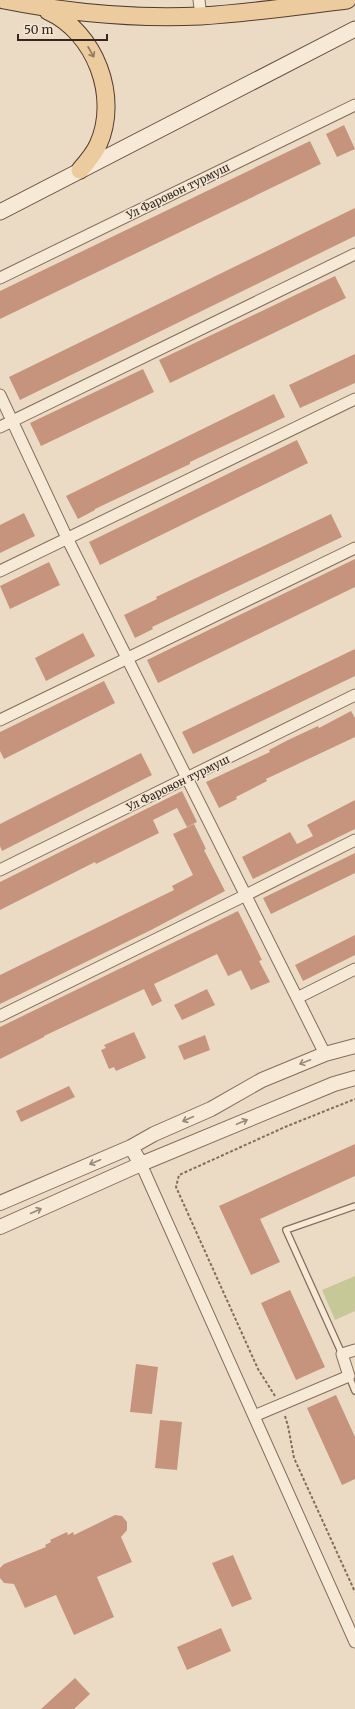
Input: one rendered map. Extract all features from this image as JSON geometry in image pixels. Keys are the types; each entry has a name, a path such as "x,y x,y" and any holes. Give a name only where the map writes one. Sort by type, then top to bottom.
{"main road":[{"path":"4,0 72,12 114,15 200,8 346,0"},
{"path":"29,5 55,14 76,30 90,50 101,73 106,95 104,126 98,144 80,170"},
{"path":"0,212 355,29"}],"street":[{"name":"Ул Фаровон турмуш","path":"0,278 355,105"},
{"path":"0,427 355,254"},
{"path":"0,395 67,538 128,657 325,1054"},
{"path":"0,571 355,399"},
{"path":"0,720 355,548"},
{"name":"Ул Фаровон турмуш","path":"0,870 188,779 355,695"},
{"path":"0,1016 355,840"},
{"path":"297,998 355,969"},
{"path":"0,1203 131,1147 154,1134 211,1109 262,1080 325,1054 355,1046"},
{"path":"0,1227 141,1164 334,1084 355,1078"},
{"path":"131,1147 141,1164 355,1642"},
{"path":"254,1416 349,1376 342,1354 355,1350"}],"lane":[{"path":"342,1354 286,1230 355,1206"},
{"path":"349,1376 355,1391"}],"path":[{"path":"355,1099 285,1127 179,1175 176,1188 258,1369 281,1405 288,1426 294,1458 355,1592"}],"green space":[{"path":"355,1276 355,1311 335,1320 322,1290"}],"building":[{"path":"344,125 355,149 337,157 326,134"},
{"path":"310,141 321,164 0,319 0,291"},
{"path":"355,208 355,236 20,400 9,377"},
{"path":"335,276 346,298 170,383 159,360"},
{"path":"355,354 355,383 300,408 289,385"},
{"path":"143,369 154,392 41,446 30,423"},
{"path":"274,394 285,417 190,462 190,464 95,509 78,519 66,496"},
{"path":"297,440 308,463 100,565 89,542"},
{"path":"24,513 35,536 0,553 0,525"},
{"path":"331,514 342,537 152,627 153,629 135,638 124,615 157,599 156,597"},
{"path":"355,559 355,587 158,683 147,660"},
{"path":"49,562 60,585 10,609 0,586"},
{"path":"83,633 95,656 46,681 35,658"},
{"path":"355,649 355,676 193,754 182,732"},
{"path":"104,681 115,703 4,759 0,751 0,732"},
{"path":"351,711 355,718 355,737 266,779 267,781 236,797 237,799 219,808 206,782 270,752 269,750 286,741 318,726 319,728"},
{"path":"141,753 152,775 2,851 0,846 0,824"},
{"path":"182,791 197,822 187,827 177,808 153,820 159,833 96,864 95,862 0,910 0,882"},
{"path":"355,800 355,829 253,879 242,857 290,832 297,844 313,836 307,825"},
{"path":"194,824 206,849 204,850 225,891 151,930 0,1004 0,975 174,890 172,886 193,875 173,834"},
{"path":"355,853 355,873 271,914 263,898"},
{"path":"238,911 262,960 259,961 270,982 251,990 241,970 228,976 217,954 154,984 162,1001 152,1006 144,989 44,1036 0,1059 0,1027"},
{"path":"355,935 355,955 303,981 295,965"},
{"path":"207,989 215,1005 182,1020 174,1005"},
{"path":"134,1032 146,1058 116,1071 114,1067 109,1069 101,1050 106,1048 104,1045"},
{"path":"205,1035 210,1050 184,1060 178,1046"},
{"path":"69,1086 75,1097 21,1122 16,1111"},
{"path":"355,1144 355,1176 260,1219 280,1262 251,1275 219,1206"},
{"path":"290,1290 325,1367 296,1380 261,1303"},
{"path":"136,1364 158,1367 152,1414 130,1412"},
{"path":"336,1395 355,1437 355,1479 342,1485 307,1408"},
{"path":"160,1420 182,1422 177,1470 155,1468"},
{"path":"115,1515 122,1516 127,1522 127,1530 121,1537 132,1562 97,1577 114,1617 74,1635 56,1595 25,1608 14,1584 4,1583 0,1578 0,1568 4,1564 46,1547 45,1545 51,1542 50,1540 67,1532 68,1535 73,1532 74,1535"},
{"path":"233,1555 252,1599 232,1607 212,1563"},
{"path":"221,1628 231,1651 187,1670 177,1647"},
{"path":"75,1678 90,1694 74,1709 41,1709"}]}
